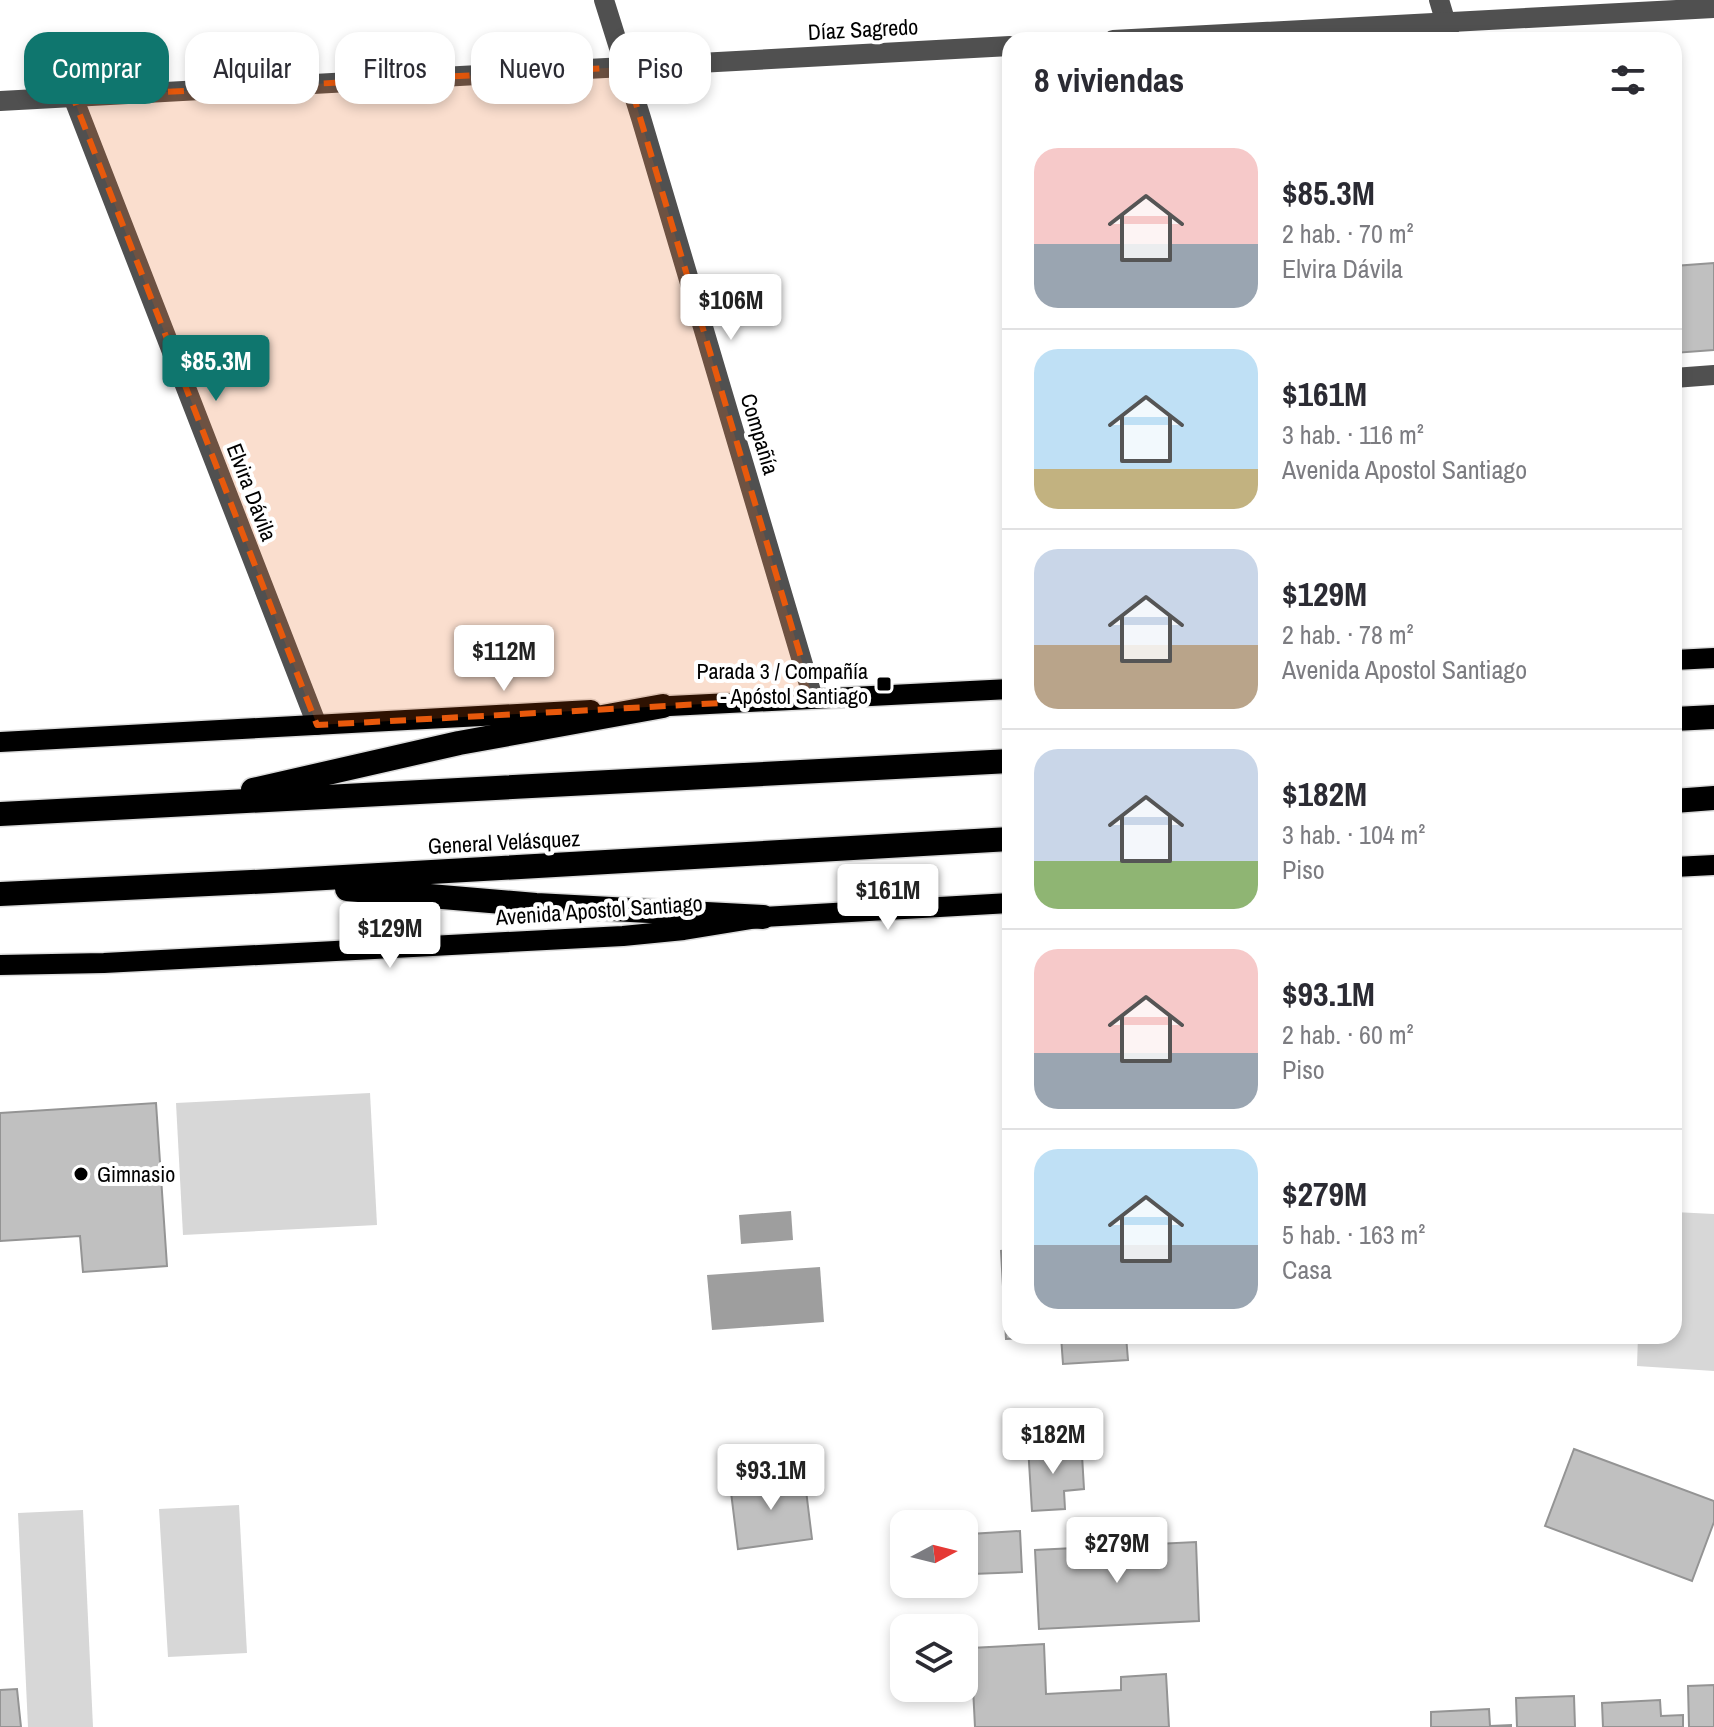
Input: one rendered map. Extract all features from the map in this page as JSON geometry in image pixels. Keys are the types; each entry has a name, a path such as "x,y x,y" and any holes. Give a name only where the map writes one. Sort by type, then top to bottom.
{"highway":[{"path":"184,805 459,743 663,706"},
{"path":"1682,719 1714,717"},
{"path":"0,814 1002,761"},
{"path":"1682,800 1714,798"},
{"name":"General Velásquez","path":"0,894 1002,839"},
{"path":"273,881 536,905 763,917"}],"main road":[{"path":"1682,660 1714,658"},
{"path":"0,742 1002,689"},
{"path":"1682,867 1714,865"},
{"name":"Avenida Apostol Santiago","path":"0,965 104,963 623,936 763,917 1002,903"}],"street":[{"name":"Compañía","path":"604,0 614,32"},
{"path":"1439,0 1448,31"},
{"path":"1411,32 1714,8"},
{"name":"Díaz Sagredo","path":"711,62 1002,46"},
{"name":"Díaz Sagredo","path":"169,92 609,68"},
{"name":"Díaz Sagredo","path":"0,101 24,100"},
{"name":"Elvira Dávila","path":"76,104 317,725"},
{"name":"Compañía","path":"636,104 813,698"},
{"path":"1682,377 1714,375"}],"highlighted area":[{"path":"625,67 813,698 317,725 73,97"}],"shaded area":[{"path":"370,1093 377,1225 183,1235 176,1103"},
{"path":"791,1211 793,1240 741,1244 739,1215"},
{"path":"1682,1212 1714,1214 1714,1371 1637,1366 1638,1344 1682,1344"},
{"path":"820,1267 824,1322 712,1330 707,1275"},
{"path":"239,1505 247,1653 168,1657 159,1509"},
{"path":"83,1510 93,1727 28,1727 18,1513"}],"building":[{"path":"1714,263 1714,350 1682,352 1682,265"},
{"name":"Gimnasio","path":"156,1103 167,1266 83,1272 80,1236 0,1241 0,1113"},
{"path":"1062,1344 1127,1344 1128,1360 1063,1364"},
{"path":"1061,1444 1062,1456 1082,1455 1084,1489 1064,1491 1065,1509 1032,1511 1028,1446"},
{"path":"1574,1449 1714,1501 1714,1522 1692,1581 1545,1526"},
{"path":"804,1474 812,1539 738,1549 730,1484"},
{"path":"1020,1531 1022,1572 978,1574 978,1534"},
{"path":"1196,1542 1199,1621 1039,1629 1035,1550"},
{"path":"1044,1644 1046,1694 1121,1690 1121,1677 1166,1674 1169,1727 975,1727 978,1648"},
{"path":"1714,1685 1714,1727 1689,1727 1688,1686"},
{"path":"17,1689 21,1727 0,1727 0,1690"},
{"path":"1574,1696 1575,1727 1517,1727 1516,1698"},
{"path":"1660,1700 1661,1716 1683,1715 1683,1727 1603,1727 1602,1703"},
{"path":"1489,1709 1490,1726 1511,1727 1431,1727 1431,1712"}],"place":[{"name":"Parada 3 / Compañía - Apóstol Santiago","path":"884,684"},
{"name":"Gimnasio","path":"81,1174"}]}
